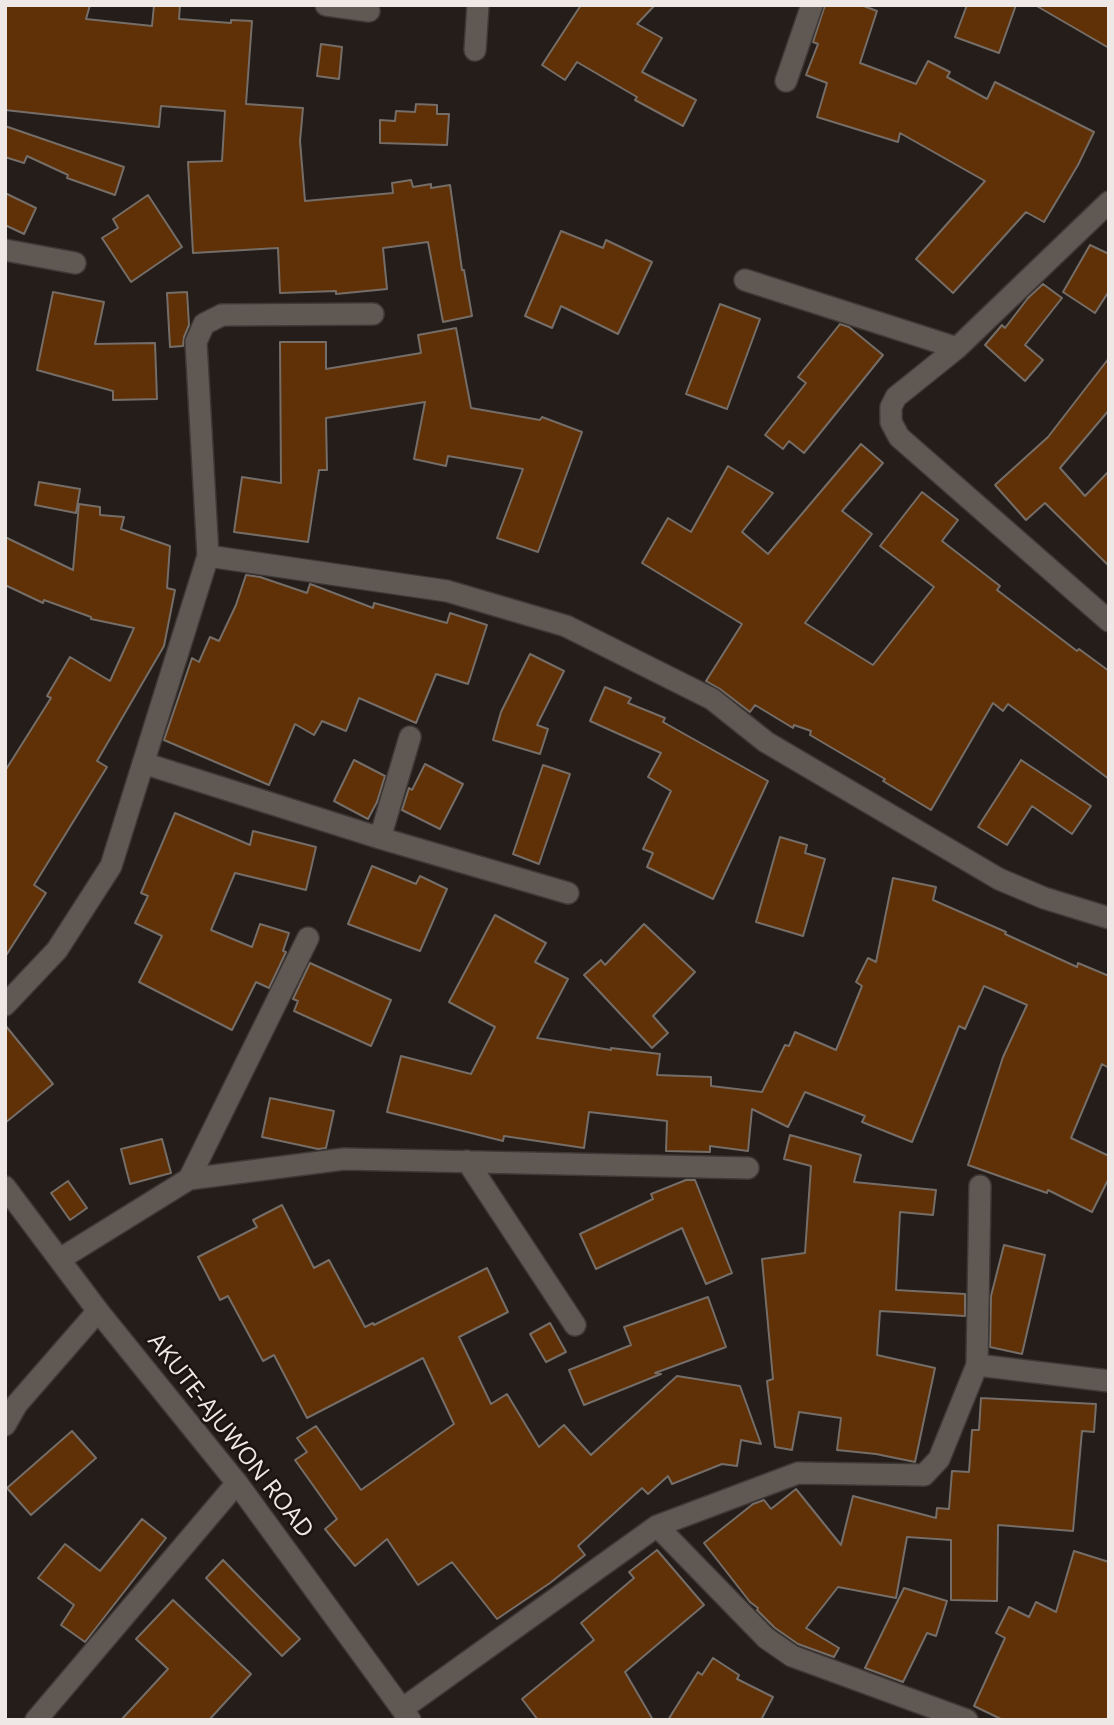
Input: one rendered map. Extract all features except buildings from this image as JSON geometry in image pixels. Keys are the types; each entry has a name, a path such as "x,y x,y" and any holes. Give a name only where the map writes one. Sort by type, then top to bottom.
{"street":[{"path":"326,5 369,11"},
{"path":"475,50 478,5"},
{"path":"786,81 812,5"},
{"path":"1109,202 957,348 896,397 891,407 891,422 899,437 1109,621"},
{"path":"5,250 75,263"},
{"path":"745,280 957,348"},
{"path":"5,1005 57,950 111,866 208,556 196,342 204,324 222,315 373,314"},
{"path":"208,556 447,591 566,626 712,699 766,742 999,879 1044,898 1109,918"},
{"path":"380,838 410,737"},
{"path":"143,763 380,838 568,893"},
{"path":"189,1179 308,938"},
{"path":"60,1259 189,1179 344,1159 748,1168"},
{"path":"467,1161 575,1325"},
{"path":"406,1714 657,1527 798,1473 924,1475 940,1460 977,1365 980,1186"},
{"name":"AKUTE-AJUWON ROAD","path":"5,1187 98,1311 237,1482 406,1714"},
{"path":"5,1425 17,1404 98,1311"},
{"path":"977,1365 1109,1381"},
{"path":"36,1720 237,1482"},
{"path":"657,1527 766,1638 792,1656 967,1720"}]}
